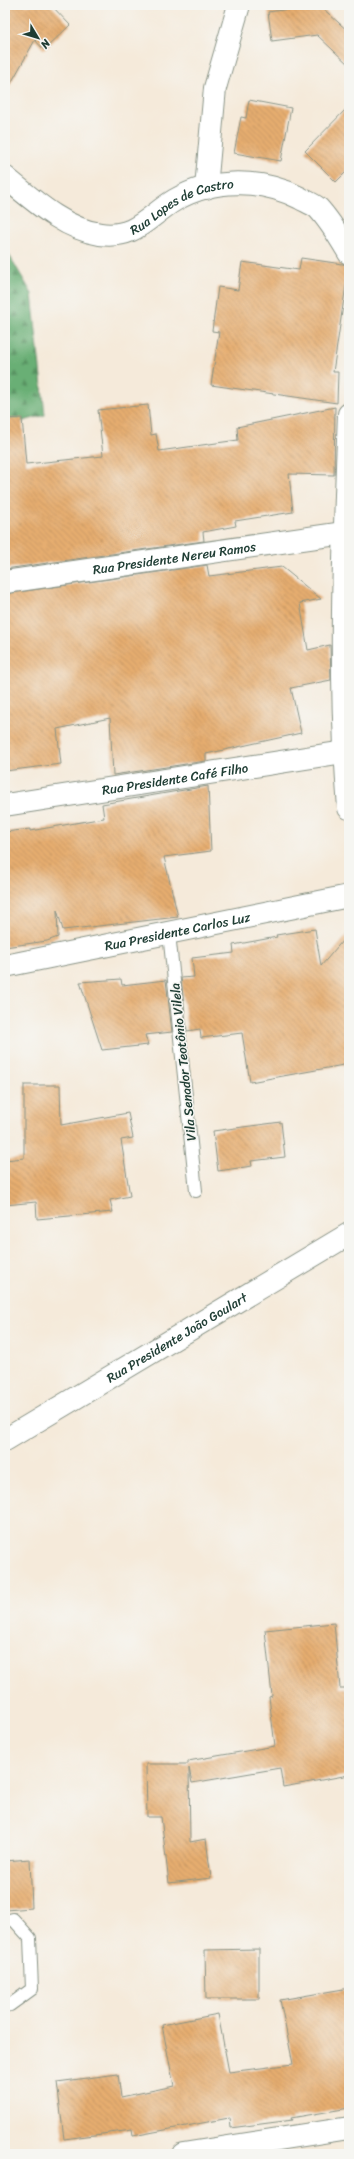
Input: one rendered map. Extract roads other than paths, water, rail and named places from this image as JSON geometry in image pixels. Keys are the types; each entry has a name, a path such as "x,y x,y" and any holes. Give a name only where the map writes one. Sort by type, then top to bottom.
{"street":[{"path":"206,188 215,88 239,5"},
{"name":"Rua Lopes de Castro","path":"5,177 36,202 73,226 100,234 133,231 175,200 206,188 236,182 282,189 317,207 337,232 349,253"},
{"path":"349,414 344,533 344,752 349,808"},
{"name":"Rua Presidente Nereu Ramos","path":"5,582 344,533"},
{"name":"Rua Presidente Café Filho","path":"5,805 344,752"},
{"name":"Rua Presidente Carlos Luz","path":"5,966 349,896"},
{"name":"Rua Presidente João Goulart","path":"5,1440 349,1234"},
{"path":"183,2154 349,2128"}],"lane":[{"name":"Vila Senador Teotônio Vilela","path":"169,933 196,1191"},
{"path":"5,1921 13,1919 30,1938 32,1989 10,2005 5,2006"}]}
